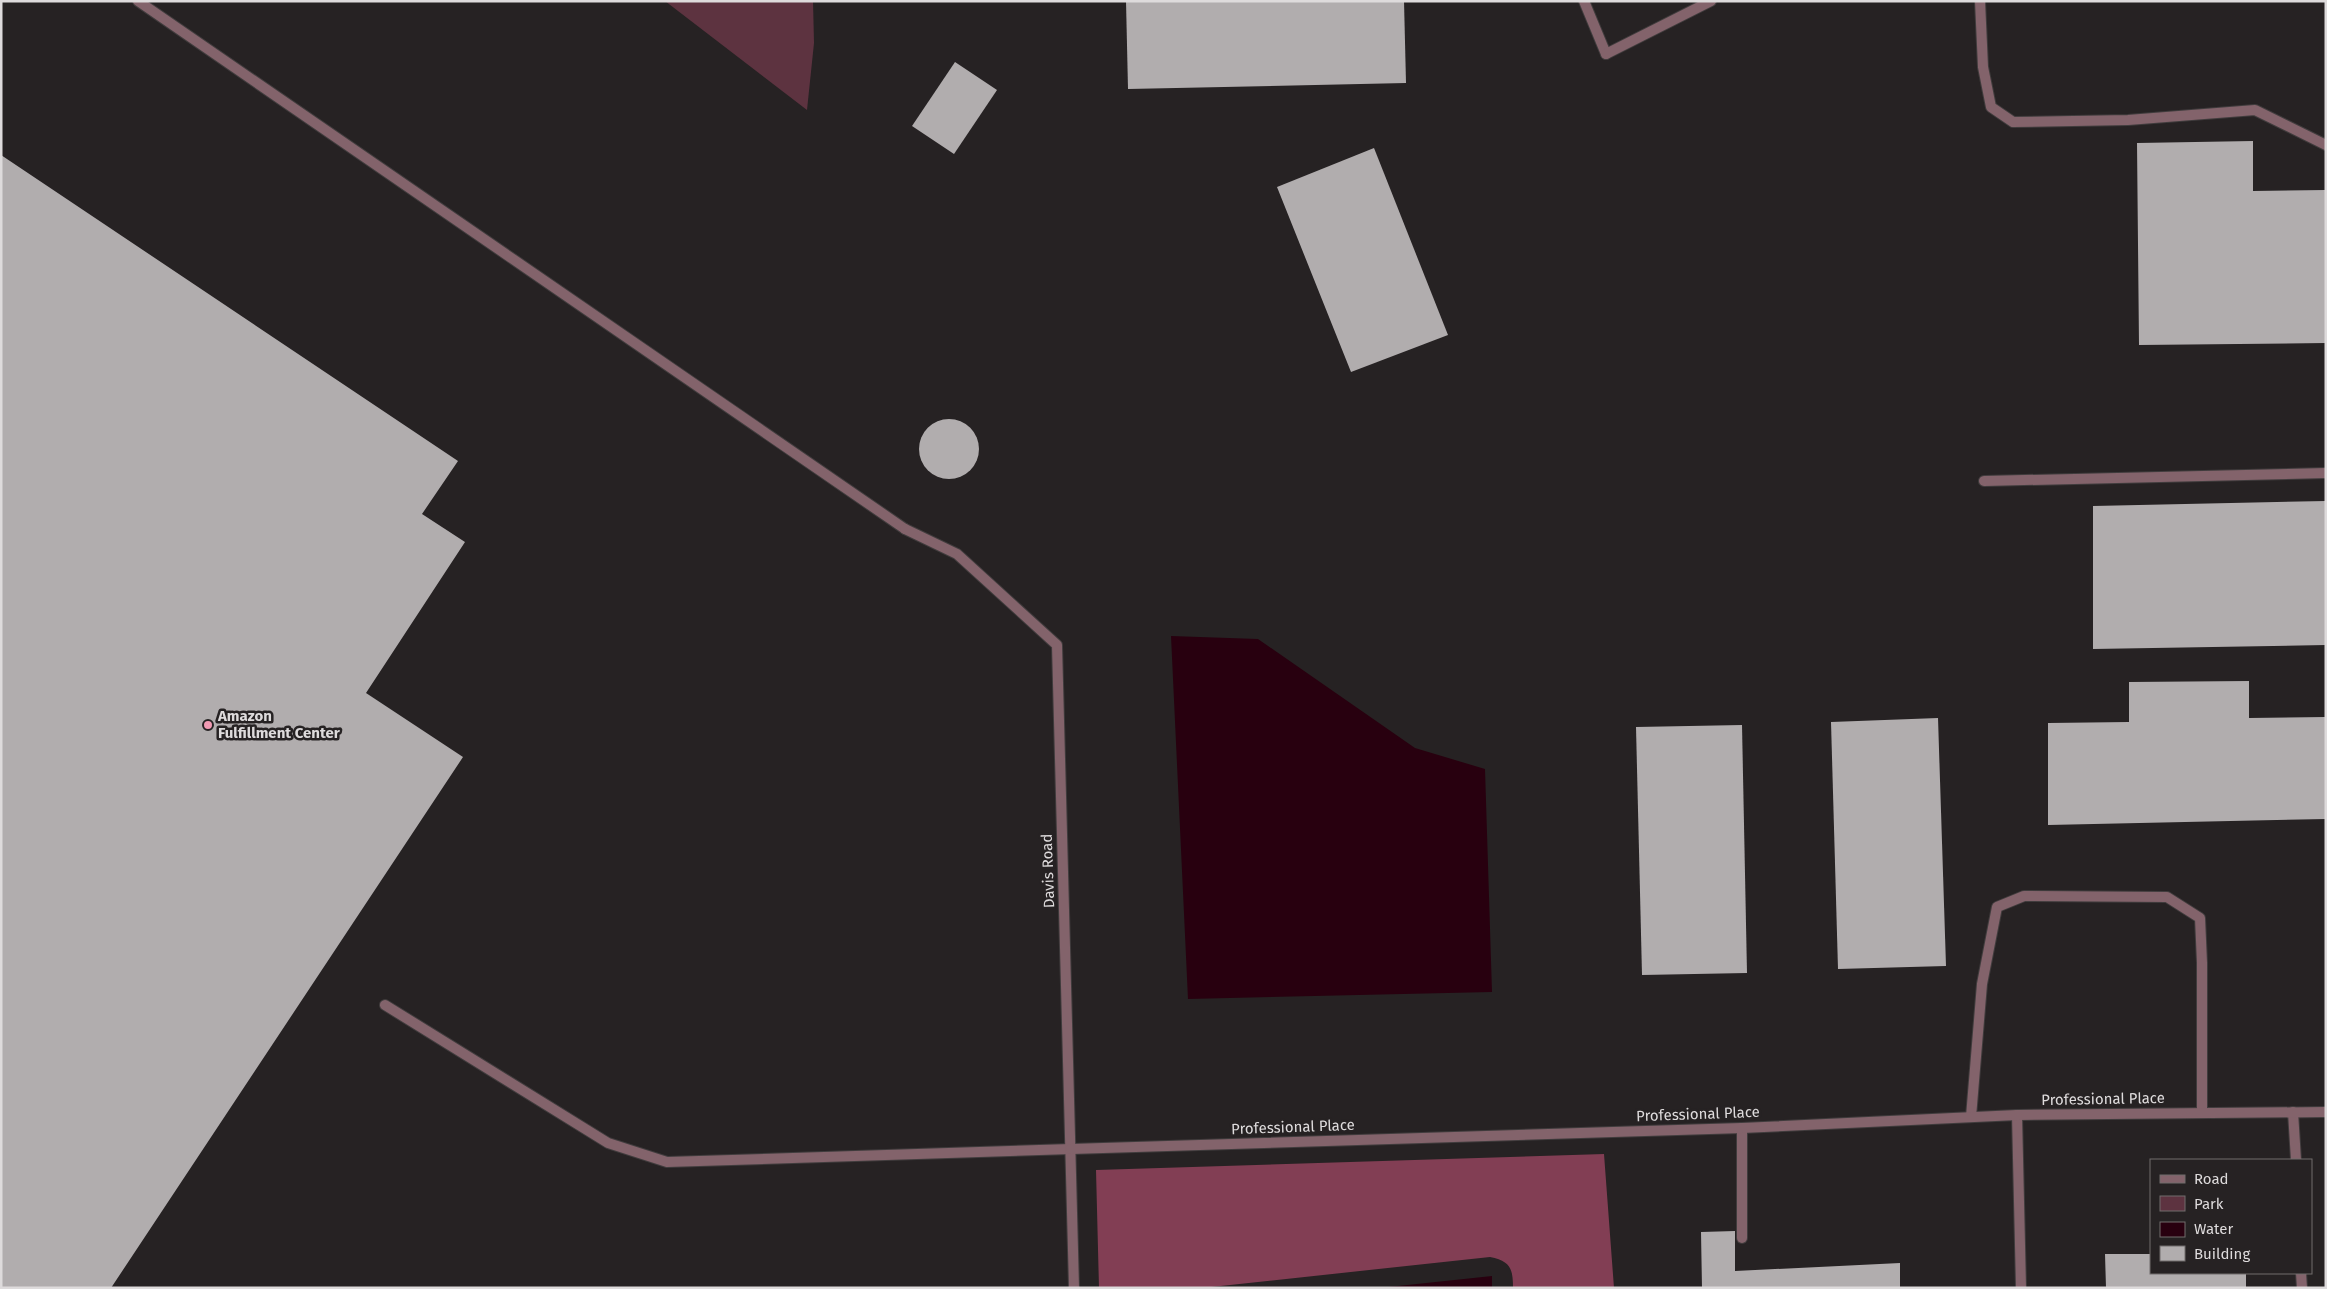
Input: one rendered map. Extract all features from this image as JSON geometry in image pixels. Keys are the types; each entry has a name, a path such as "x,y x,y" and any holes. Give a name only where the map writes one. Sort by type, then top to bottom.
{"street":[{"name":"Davis Road","path":"138,1 905,529 957,554 1056,645 1074,1288"},
{"path":"1584,1 1606,54 1712,1"},
{"path":"1980,1 1983,67 1990,107 2013,122 2128,120 2255,110 2326,145"},
{"path":"1984,481 2326,473"},
{"path":"1971,1117 1982,984 1996,907 2024,896 2167,897 2200,918 2202,962 2202,1113"},
{"name":"Professional Place","path":"385,1005 608,1143 667,1162 1742,1128 2016,1115 2326,1112"},
{"path":"2293,1112 2296,1159"},
{"path":"2016,1115 2021,1288"},
{"path":"1742,1128 1742,1238"},
{"path":"2301,1274 2302,1288"}],"green space":[{"path":"665,1 813,1 814,43 807,110"}],"shaded area":[{"path":"1604,1154 1614,1288 1513,1288 1509,1266 1502,1261 1490,1257 1202,1288 1099,1288 1096,1170"}],"water":[{"path":"1171,636 1258,639 1415,748 1485,769 1492,992 1188,999"},
{"path":"1492,1276 1492,1288 1379,1288"}],"building":[{"path":"1126,1 1404,1 1406,83 1128,89"},
{"path":"955,62 997,90 954,154 912,126"},
{"path":"2253,141 2253,191 2326,190 2326,343 2139,345 2137,143"},
{"path":"1374,148 1448,335 1351,372 1277,187"},
{"name":"Amazon Fulfillment Center","path":"1,155 458,461 422,514 465,542 366,693 463,757 111,1288 1,1288"},
{"path":"943,419 955,419 966,424 974,432 979,443 977,461 966,474 955,479 943,479 932,474 924,466 919,455 919,443 924,432 932,424"},
{"path":"2326,501 2326,645 2093,649 2093,506"},
{"path":"2249,681 2249,718 2326,717 2326,819 2048,825 2048,723 2129,722 2129,682"},
{"path":"1938,718 1946,966 1838,969 1831,722"},
{"path":"1742,725 1747,973 1642,975 1636,727"},
{"path":"1735,1231 1735,1271 1900,1263 1900,1288 1702,1288 1701,1232"},
{"path":"2105,1254 2150,1254 2150,1274 2246,1274 2246,1288 2106,1288"}],"place":[{"name":"Amazon Fulfillment Center","path":"208,725"}]}
